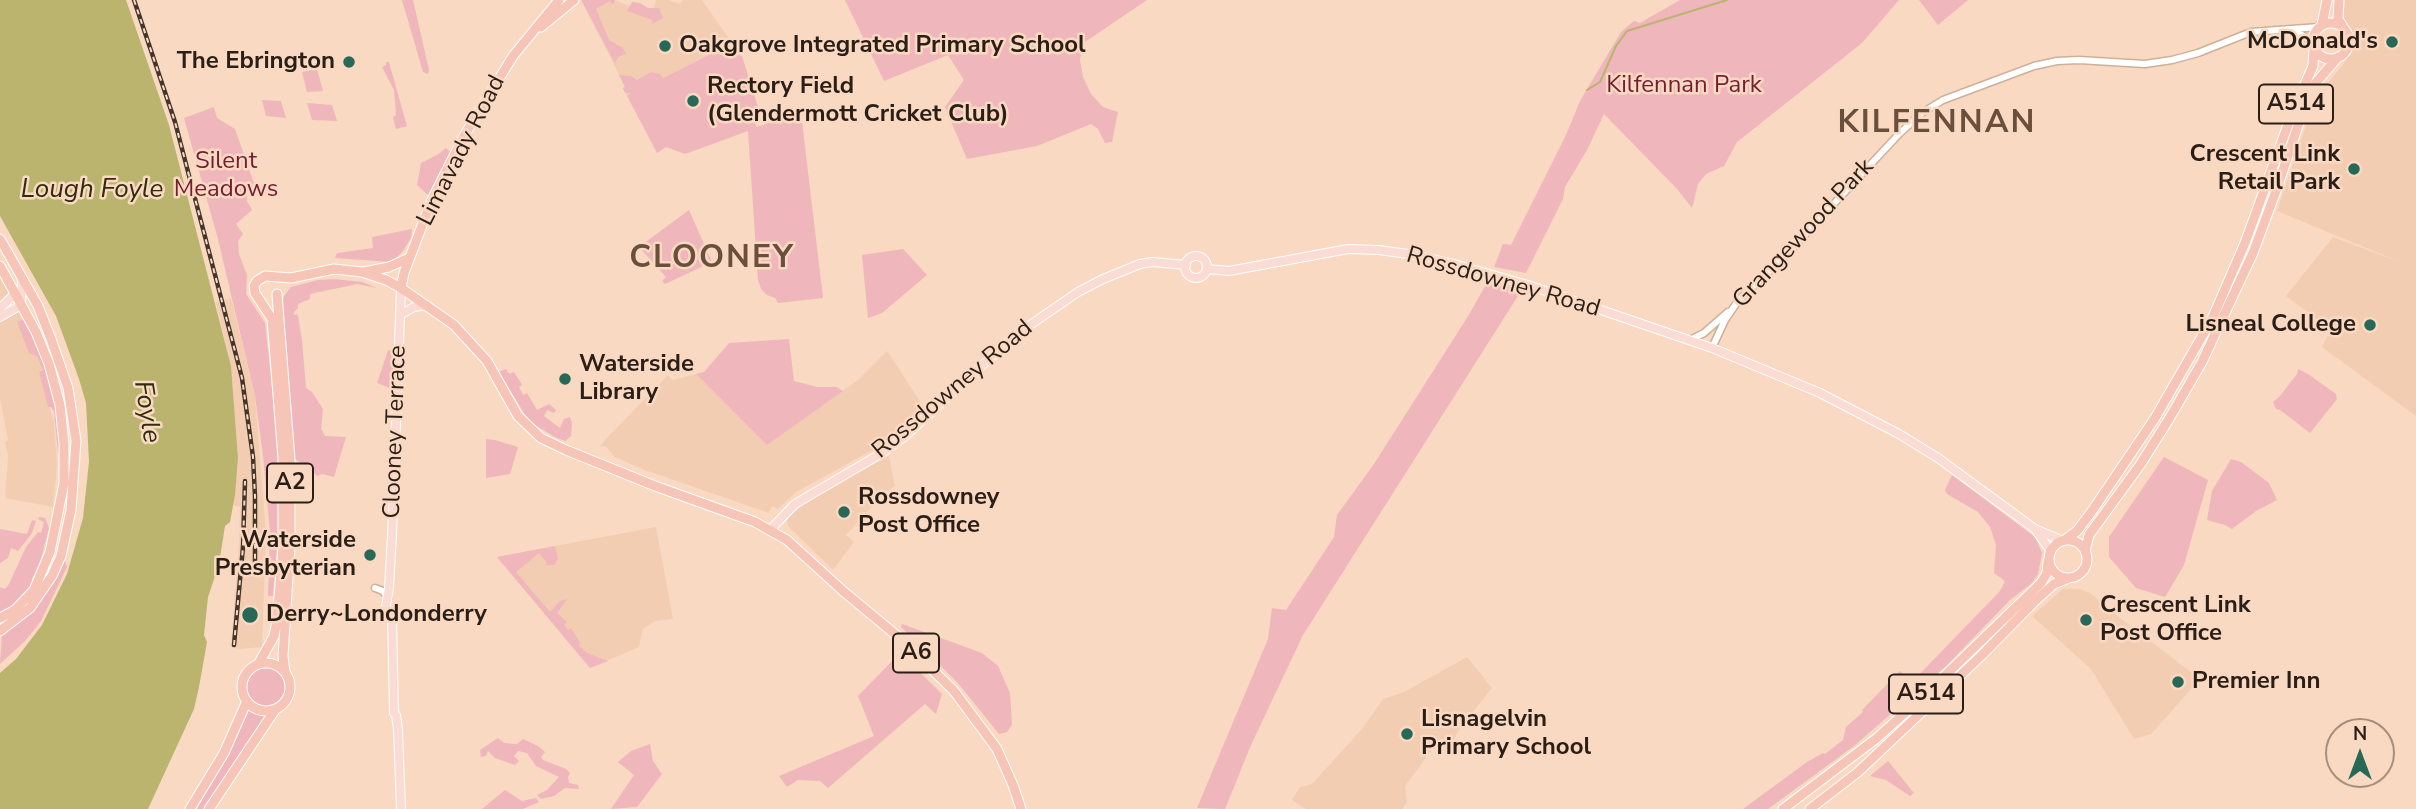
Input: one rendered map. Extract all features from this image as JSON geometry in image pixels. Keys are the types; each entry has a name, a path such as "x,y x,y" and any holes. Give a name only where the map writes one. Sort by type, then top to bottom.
{"highway":[{"path":"556,3 565,0"},
{"name":"Limavady Road","path":"513,55 574,0"},
{"name":"A514","path":"1783,809 1877,738 2041,583 2047,573 2050,550 2077,531 2085,521 2155,418 2212,319 2245,243 2293,111 2313,66 2313,34 2320,26 2327,0"},
{"name":"A514","path":"1810,809 1858,772 2034,601 2054,584 2077,576 2084,569 2089,535 2140,465 2202,362 2253,253 2314,85 2346,51 2349,41 2347,31 2338,19 2339,0"},
{"name":"Limavady Road","path":"401,288 409,258 445,173 477,113 513,55 556,3"},
{"path":"2320,26 2333,22 2342,26"},
{"name":"A514","path":"2313,46 2322,57 2338,57"},
{"path":"0,239 42,315 64,375 74,421 76,464 65,544 56,566 30,608 0,631"},
{"path":"362,272 389,267 409,258"},
{"path":"0,266 36,332 57,391 64,444 64,483 50,552 34,590 15,610 0,618"},
{"path":"291,278 271,300 260,299 255,293 255,283 262,277 291,278 323,270 345,269 386,279 401,288"},
{"name":"A2","path":"209,809 290,691 283,656 290,547 290,459 278,285 272,278"},
{"name":"A6","path":"401,288 469,338 487,360 513,410 528,428 541,438 771,529 797,549 902,640 954,691 997,749 1021,809"},
{"name":"A2","path":"191,808 224,753 247,701 243,690 244,678 259,663 274,636 277,621 283,547 282,459 271,319 260,299"},
{"path":"2064,540 2077,542 2085,551"},
{"path":"2048,561 2053,572 2069,578"},
{"path":"259,663 273,663 285,672"},
{"path":"247,701 261,710 275,710"}],"main road":[{"name":"Rossdowney Road","path":"1207,269 1229,271 1348,249 1398,252 1488,273 1690,340 1820,393 1899,434 1938,458 2035,529"},
{"path":"1198,257 1206,263 1207,269 1204,275 1196,278 1187,272 1186,265 1189,260 1198,257"},
{"name":"Rossdowney Road","path":"771,529 795,503 883,453 904,437 1014,336 1078,292 1140,264 1152,262 1186,265"},
{"path":"0,317 21,304 22,276"},
{"name":"Clooney Terrace","path":"401,288 388,598 401,809"},
{"path":"0,308 15,294"},
{"path":"400,315 414,307 427,305"},
{"path":"2035,529 2064,540"},
{"path":"2035,529 2050,550"}],"street":[{"path":"2294,30 2320,26"},
{"name":"Grangewood Park","path":"1712,348 1731,310 1906,127 1922,113 1951,96 2035,66 2070,60 2125,64 2158,62 2198,53 2251,32 2266,29 2294,30"},
{"path":"2294,30 2313,46"},
{"path":"1690,340 1704,333 1731,310"},
{"path":"375,588 388,598"}],"shaded area":[{"name":"Oakgrove Integrated Primary School","path":"581,0 614,0 652,14 656,0 669,0 679,4 683,0 702,0 732,43 627,96 623,88 625,86"},
{"name":"Crescent Link Retail Park","path":"2345,0 2416,0 2416,416 2322,347 2331,329 2286,296 2333,237 2405,264 2277,211 2305,128 2322,90 2346,61 2354,40 2343,19"},
{"path":"0,277 19,305 43,370 39,372 54,422 57,466 53,507 5,498 8,456 5,442 8,440 0,398"},
{"path":"231,298 255,397 266,533 262,647 240,649 231,647 239,544 240,507 233,505 238,458 231,366 216,302"},
{"path":"887,351 925,409 891,440 796,492 778,509 772,506 769,513 642,469 615,457 605,446 600,447 668,375 672,380 696,374 767,444 858,380"},
{"path":"889,456 895,486 884,493 846,535 854,542 833,570 788,526 787,520 824,491"},
{"path":"656,527 673,619 655,621 643,629 639,647 590,668 497,557"},
{"path":"2063,589 2079,589 2090,593 2200,679 2151,734 2134,739 2091,669 2032,616"},
{"name":"Lisnagelvin Primary School","path":"1467,657 1492,688 1455,738 1440,741 1434,747 1405,786 1407,802 1402,809 1306,809 1292,800 1300,787 1312,784 1363,728 1383,699 1404,692"}],"green space":[{"path":"402,0 413,0 428,74 423,72"},
{"path":"581,0 615,0 613,5 610,1 596,9 609,40 623,48 626,54 618,57 615,63"},
{"path":"845,0 1147,0 1082,44 1080,60 1083,77 1091,94 1103,107 1118,112 1112,142 1105,143 1098,129 1091,124 1037,146 967,159 945,107 964,80 948,55 884,81"},
{"name":"Kilfennan Park","path":"1680,0 1899,0 1862,43 1737,142 1724,166 1706,174 1698,184 1692,208 1604,114 1565,187 1563,199 1526,273 1494,267 1503,244 1511,245 1580,101 1621,32 1634,21 1640,23"},
{"path":"1919,0 1968,0 1938,25"},
{"path":"632,2 648,8 659,8 663,18 652,24 652,20 627,11"},
{"path":"722,48 742,56 758,107 756,127 801,113 823,298 778,303 761,289 758,280 748,131 685,154 666,147 657,153 627,96 631,93 625,93 619,75 631,76 637,80 651,72 660,74 663,78"},
{"path":"389,62 407,126 396,129 393,117 396,115 394,90 382,67"},
{"path":"317,69 323,91 307,92 302,72"},
{"path":"262,100 281,101 286,118 266,116"},
{"path":"307,103 332,105 337,121 312,120"},
{"name":"Silent Meadows","path":"214,107 217,118 235,129 254,183 247,194 252,210 236,224 243,234 238,241 239,254 247,275 246,294 265,323 273,395 278,454 278,534 273,596 268,596 270,533 255,396 218,239 184,118"},
{"path":"446,148 450,152 428,195 417,185 421,163"},
{"path":"689,210 712,262 665,284 662,281 666,277 639,247"},
{"path":"412,229 411,238 392,262 335,258 337,253 373,248 372,237"},
{"path":"903,249 927,275 882,313 868,318 862,255"},
{"path":"1490,277 1523,288 1303,635 1251,745 1225,809 1197,808 1268,639 1272,608 1286,610 1334,537 1337,515 1374,464"},
{"path":"334,279 362,282 377,288 357,284 310,294 310,299 298,304 294,312 294,315 298,316 302,340 306,388 312,392 323,409 321,429 325,436 346,437 334,477 322,474 317,476 295,459 282,307 284,296 291,287"},
{"path":"25,319 44,363 56,408 61,451 58,455 54,411 48,407 39,372 43,370 37,356 29,353 17,322"},
{"path":"789,339 794,381 817,387 836,387 843,391 767,445 696,374 704,372 729,343"},
{"path":"388,350 394,351 392,389 377,383"},
{"path":"506,369 509,374 514,372 522,385 519,387 523,395 527,393 537,410 549,404 556,410 554,413 547,410 544,416 560,428 564,419 570,417 571,436 565,441 557,438 527,418 499,372"},
{"path":"2298,369 2336,394 2337,399 2310,433 2276,409 2273,402 2297,374"},
{"path":"486,439 518,447 510,474 486,478"},
{"path":"2164,457 2208,480 2184,565 2165,597 2136,588 2109,557 2109,537"},
{"path":"2231,459 2241,462 2269,483 2277,500 2256,511 2232,529 2207,520 2212,491"},
{"path":"1952,475 2035,537 2042,553 2038,574 2032,583 2010,600 1947,665 1854,746 1768,809 1743,809 1807,762 1825,754 1843,740 1846,727 1900,671 1912,682 2000,591 2005,581 1994,573 1996,545 1990,527 1978,512 1947,494 1945,490"},
{"path":"45,518 49,528 38,570 32,578 32,587 21,600 0,615 0,587 5,589 9,584 26,547 38,532 41,533 44,522 38,519"},
{"path":"32,520 36,521 32,533 18,551 11,548 8,558 0,563 0,529 27,534"},
{"path":"555,546 558,559 554,565 545,565 547,563 539,553 516,572 550,612 560,601 567,599 557,613 567,622 564,625 568,630 571,628 580,643 579,646 587,653 608,661 590,668 497,557"},
{"path":"65,561 67,567 41,621 25,641 0,664 2,634"},
{"path":"902,624 982,653 998,666 1010,693 1012,725 1007,732 999,734 958,683 901,627"},
{"path":"900,653 942,694 936,714 925,704 828,788 820,781 798,780 787,787 779,776 874,736 858,696"},
{"path":"266,668 279,674 285,687 279,700 266,706 253,700 247,687 253,674"},
{"path":"249,708 257,715 266,716 204,809 197,809"},
{"path":"498,738 504,743 517,744 523,739 538,746 545,752 541,757 543,760 566,769 570,773 569,783 578,785 579,789 565,788 554,796 541,799 537,795 547,790 559,777 536,766 527,753 518,751 514,756 519,761 515,765 495,758 488,751 486,756 481,757 480,750"},
{"path":"650,744 653,761 662,774 637,807 611,809 634,775 618,762 631,751"},
{"path":"1888,761 1914,793 1910,796 1886,780 1870,776"},
{"path":"505,790 522,801 536,798 539,802 523,809 482,809"}],"water":[{"name":"Lough Foyle","path":"0,0 126,0 169,125 231,366 238,458 230,522 225,526 219,564 208,597 204,635 207,642 194,709 148,809 0,809 0,673 16,659 42,625 67,574 83,518 89,462 86,403 79,379 56,316 0,216"}],"waterway":[{"path":"1587,90 1600,82 1616,46 1627,31 1727,0"}],"railway":[{"path":"134,0 175,122 242,378 253,457 255,569"},
{"path":"234,645 243,547 245,481"}],"place":[{"name":"McDonald's","path":"2392,42"},
{"name":"Oakgrove Integrated Primary School","path":"665,46"},
{"name":"The Ebrington","path":"349,62"},
{"name":"Rectory Field (Glendermott Cricket Club)","path":"693,101"},
{"name":"Crescent Link Retail Park","path":"2354,169"},
{"name":"Lisneal College","path":"2370,325"},
{"name":"Waterside Library","path":"565,379"},
{"name":"Rossdowney Post Office","path":"844,512"},
{"name":"Waterside Presbyterian","path":"370,555"},
{"name":"Derry~Londonderry","path":"250,615"},
{"name":"Crescent Link Post Office","path":"2086,620"},
{"name":"Premier Inn","path":"2178,682"},
{"name":"Lisnagelvin Primary School","path":"1407,734"}],"district":[{"name":"KILFENNAN","path":"1937,124"},
{"name":"CLOONEY","path":"712,259"}],"water label":[{"name":"Foyle","path":"146,412"}]}
